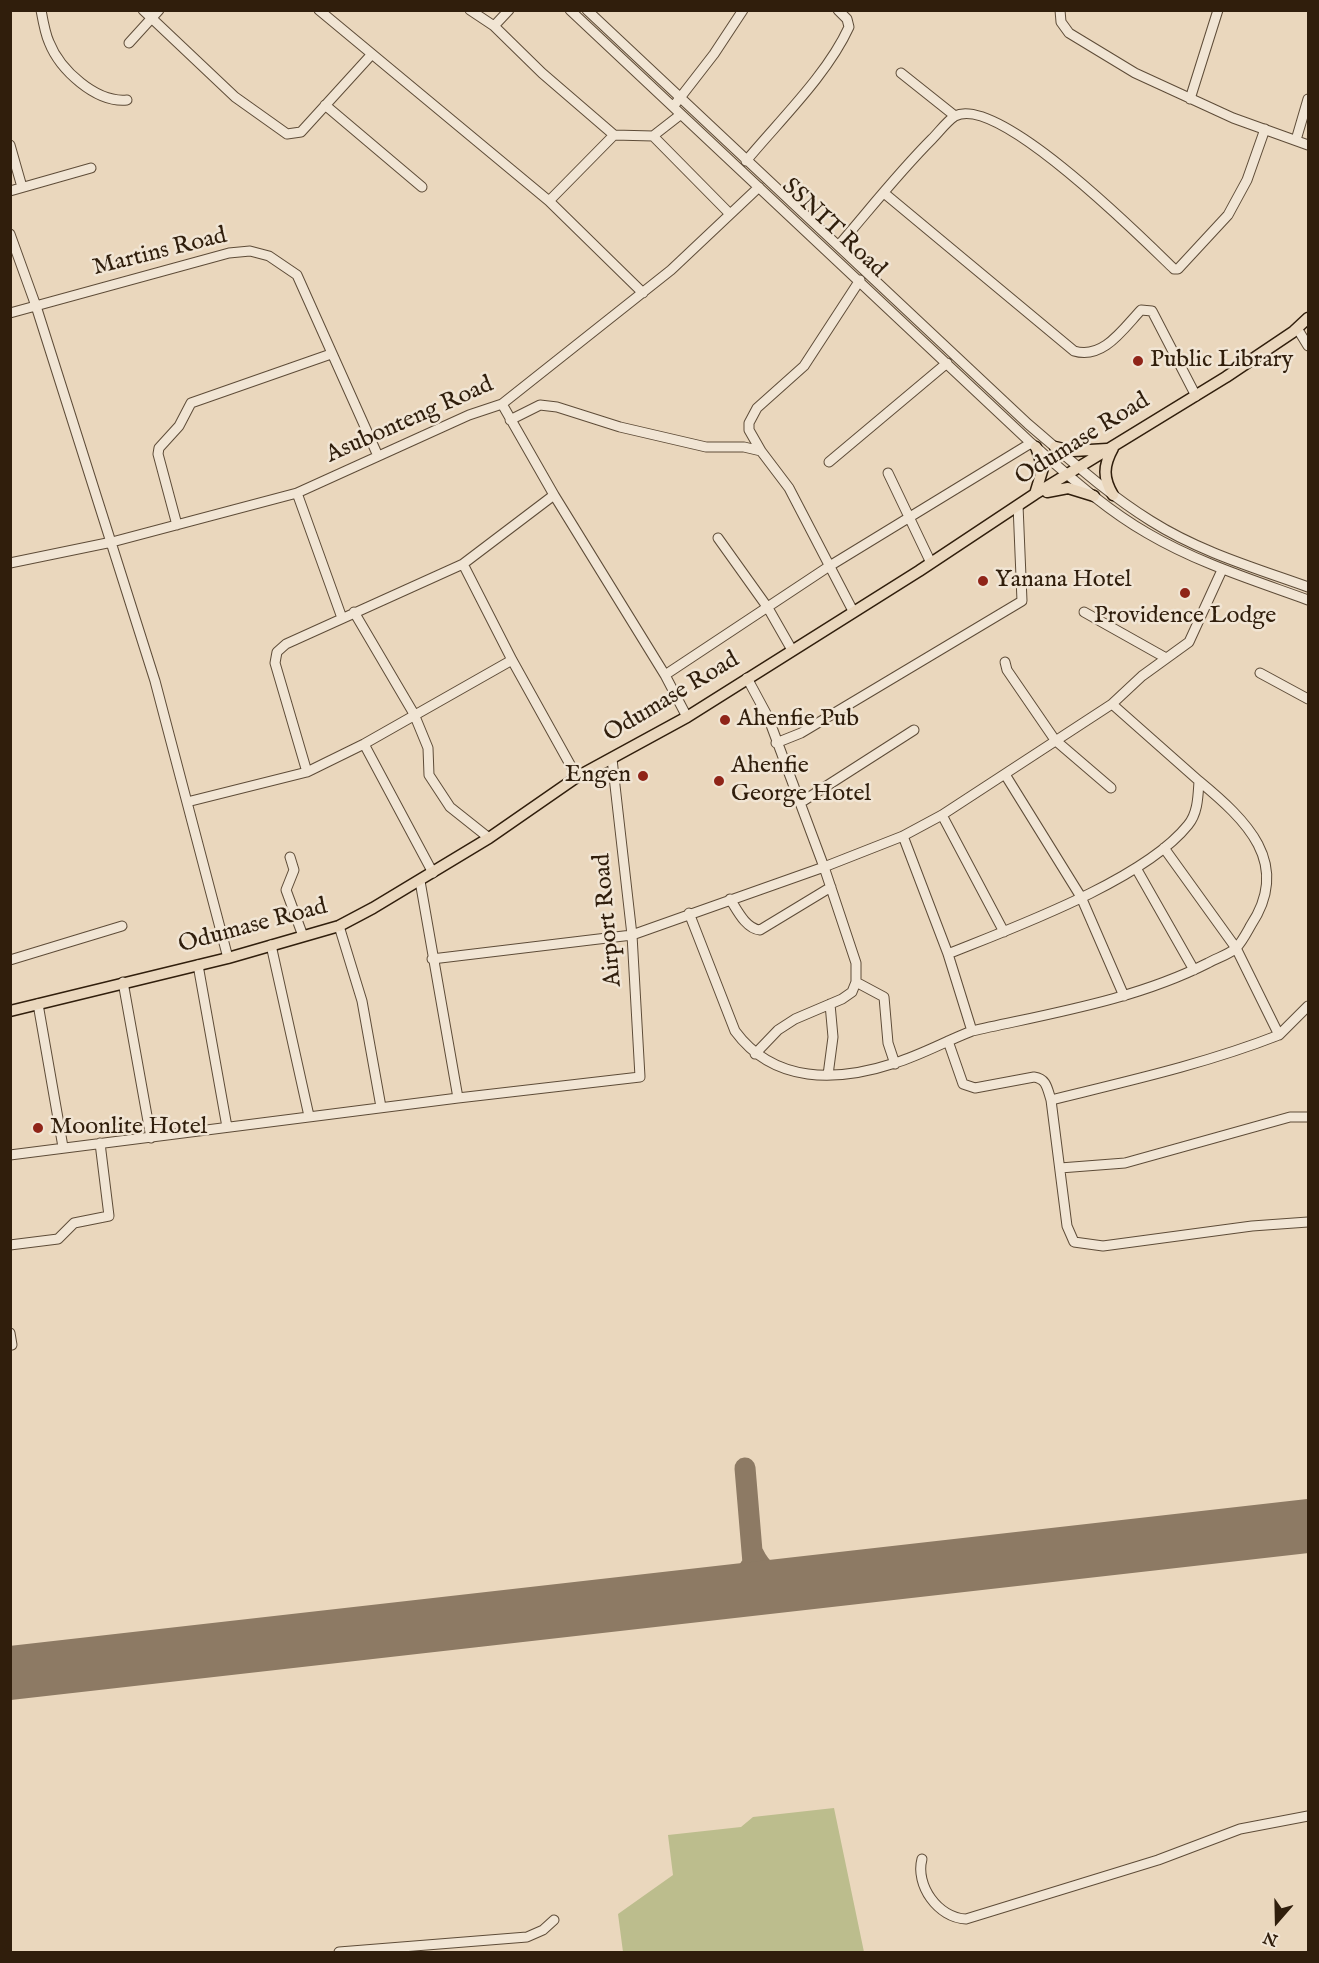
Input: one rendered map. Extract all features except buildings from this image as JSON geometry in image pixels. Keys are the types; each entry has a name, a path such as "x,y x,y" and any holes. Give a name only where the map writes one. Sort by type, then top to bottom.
{"main road":[{"name":"Odumase Road","path":"10,1011 228,958 339,926 420,881 489,838 577,777 687,717 931,563 1035,494 1196,396 1297,328 1308,318"},
{"path":"1034,445 1043,468 1035,494 1068,488 1094,496"},
{"path":"1055,447 1073,451 1112,447 1104,470 1106,484 1113,495"}],"street":[{"path":"41,10 49,43 67,70 103,97 116,101 127,100"},
{"path":"143,10 235,97 287,134 301,132 372,54"},
{"path":"129,43 159,10"},
{"path":"319,10 549,201 644,293"},
{"path":"470,10 494,26 542,73 614,135 653,136 681,115"},
{"path":"494,26 509,10"},
{"name":"SSNIT Road","path":"570,10 636,73 746,161 1055,447 1113,495 1152,522 1206,550 1308,587"},
{"name":"SSNIT Road","path":"587,10 644,65 676,103 681,115 1034,445 1094,496 1146,533 1222,570 1308,600"},
{"path":"676,103 714,54 743,10"},
{"path":"746,161 844,39 849,27 847,19 838,10"},
{"path":"1060,10 1061,22 1070,33 1135,73 1190,99 1308,145"},
{"path":"1190,99 1218,10"},
{"path":"636,73 644,65"},
{"path":"901,73 955,117"},
{"path":"1296,140 1308,99"},
{"path":"325,105 422,187"},
{"path":"838,245 884,192 955,117 970,113 987,117 1027,139 1125,221 1174,269 1178,269 1227,214 1247,180 1266,129"},
{"path":"549,201 614,135"},
{"path":"653,136 730,214"},
{"path":"10,145 22,187"},
{"path":"10,191 91,168"},
{"name":"Asubonteng Road","path":"10,563 112,542 297,494 468,415 502,404 644,293 759,187"},
{"path":"884,192 1074,351 1086,354 1100,350 1141,310 1152,311 1196,396"},
{"path":"10,234 36,306 156,681 228,958"},
{"name":"Martins Road","path":"10,313 229,253 250,251 269,256 297,275 378,456"},
{"path":"853,611 843,587 828,567 789,488 761,451 749,430 752,416 804,366 860,280"},
{"path":"1297,328 1308,346"},
{"path":"177,525 158,454 159,448 179,426 191,403 331,354"},
{"path":"829,462 947,363"},
{"path":"502,404 554,495 665,675 687,717"},
{"path":"510,420 540,405 557,407 620,427 706,447 744,447 761,451"},
{"path":"665,675 908,517 1034,445"},
{"path":"888,472 931,563"},
{"path":"297,494 321,553 342,618"},
{"path":"307,772 275,663 277,652 286,644 354,612 464,564 554,495"},
{"path":"776,743 801,734 976,627 1019,604 1023,596 1018,505"},
{"path":"718,538 768,608 792,650"},
{"path":"464,564 512,660 577,777"},
{"path":"432,958 632,934 824,867 903,836 1006,776 1055,740 1112,704 1189,642 1222,570"},
{"path":"354,612 414,714 428,748 429,775 450,807 489,838"},
{"path":"1084,612 1167,658"},
{"path":"187,802 307,772 364,744 512,660"},
{"path":"1005,662 1007,670 1055,740 1111,788"},
{"path":"1260,673 1308,699"},
{"path":"747,678 761,701 824,867 856,963 856,982 852,992 830,1004 807,1012 778,1030 755,1054"},
{"path":"688,913 735,1031 763,1061 786,1070 828,1075 895,1064 972,1031 1124,996 1194,970 1236,948 1261,910 1266,898 1268,870 1265,857 1237,812 1112,704"},
{"path":"800,804 914,730"},
{"path":"364,744 433,873"},
{"name":"Airport Road","path":"458,1098 640,1077 632,934 612,759"},
{"path":"1006,776 1081,897 1124,996"},
{"path":"948,954 1004,932 1081,897 1136,868 1164,848 1189,824 1194,815 1200,781"},
{"path":"942,815 1004,932"},
{"path":"903,836 948,954 972,1031"},
{"path":"1164,848 1236,948 1279,1035"},
{"path":"290,857 294,870 286,890 303,936"},
{"path":"1136,868 1194,970"},
{"path":"10,1155 458,1098 420,881"},
{"path":"730,899 752,928 760,930 831,887"},
{"path":"10,960 122,926"},
{"path":"339,926 362,1001 381,1107"},
{"path":"271,945 309,1116"},
{"path":"198,965 227,1127"},
{"path":"123,982 151,1138"},
{"path":"856,982 884,998 888,1043 895,1064"},
{"path":"38,1004 63,1147"},
{"path":"828,1075 833,1037 830,1004"},
{"path":"1051,1100 1231,1054 1279,1035 1308,1006"},
{"path":"948,1041 963,1084 975,1088 1034,1077 1046,1083 1051,1100 1067,1226 1074,1242 1103,1246 1252,1226 1308,1222"},
{"path":"1060,1168 1125,1163 1290,1117 1308,1117"},
{"path":"10,1245 58,1239 74,1222 109,1216 100,1143"},
{"path":"10,1333 12,1345"},
{"path":"922,1859 919,1873 928,1895 952,1916 966,1919 1158,1860 1240,1829 1308,1816"},
{"path":"339,1953 527,1937 543,1930 554,1920"}],"green space":[{"path":"834,1808 864,1952 623,1952 618,1914 673,1875 668,1835 741,1827 753,1817"}],"taxiway":[{"path":"724,1592 743,1578 753,1563 745,1468"},
{"path":"753,1553 769,1574 794,1585"}],"runway":[{"path":"10,1673 1308,1526"}],"place":[{"name":"Public Library","path":"1138,361"},
{"name":"Yanana Hotel","path":"983,581"},
{"name":"Providence Lodge","path":"1185,593"},
{"name":"Ahenfie Pub","path":"725,720"},
{"name":"Engen","path":"643,776"},
{"name":"Ahenfie George Hotel","path":"719,781"},
{"name":"Moonlite Hotel","path":"38,1128"}]}
